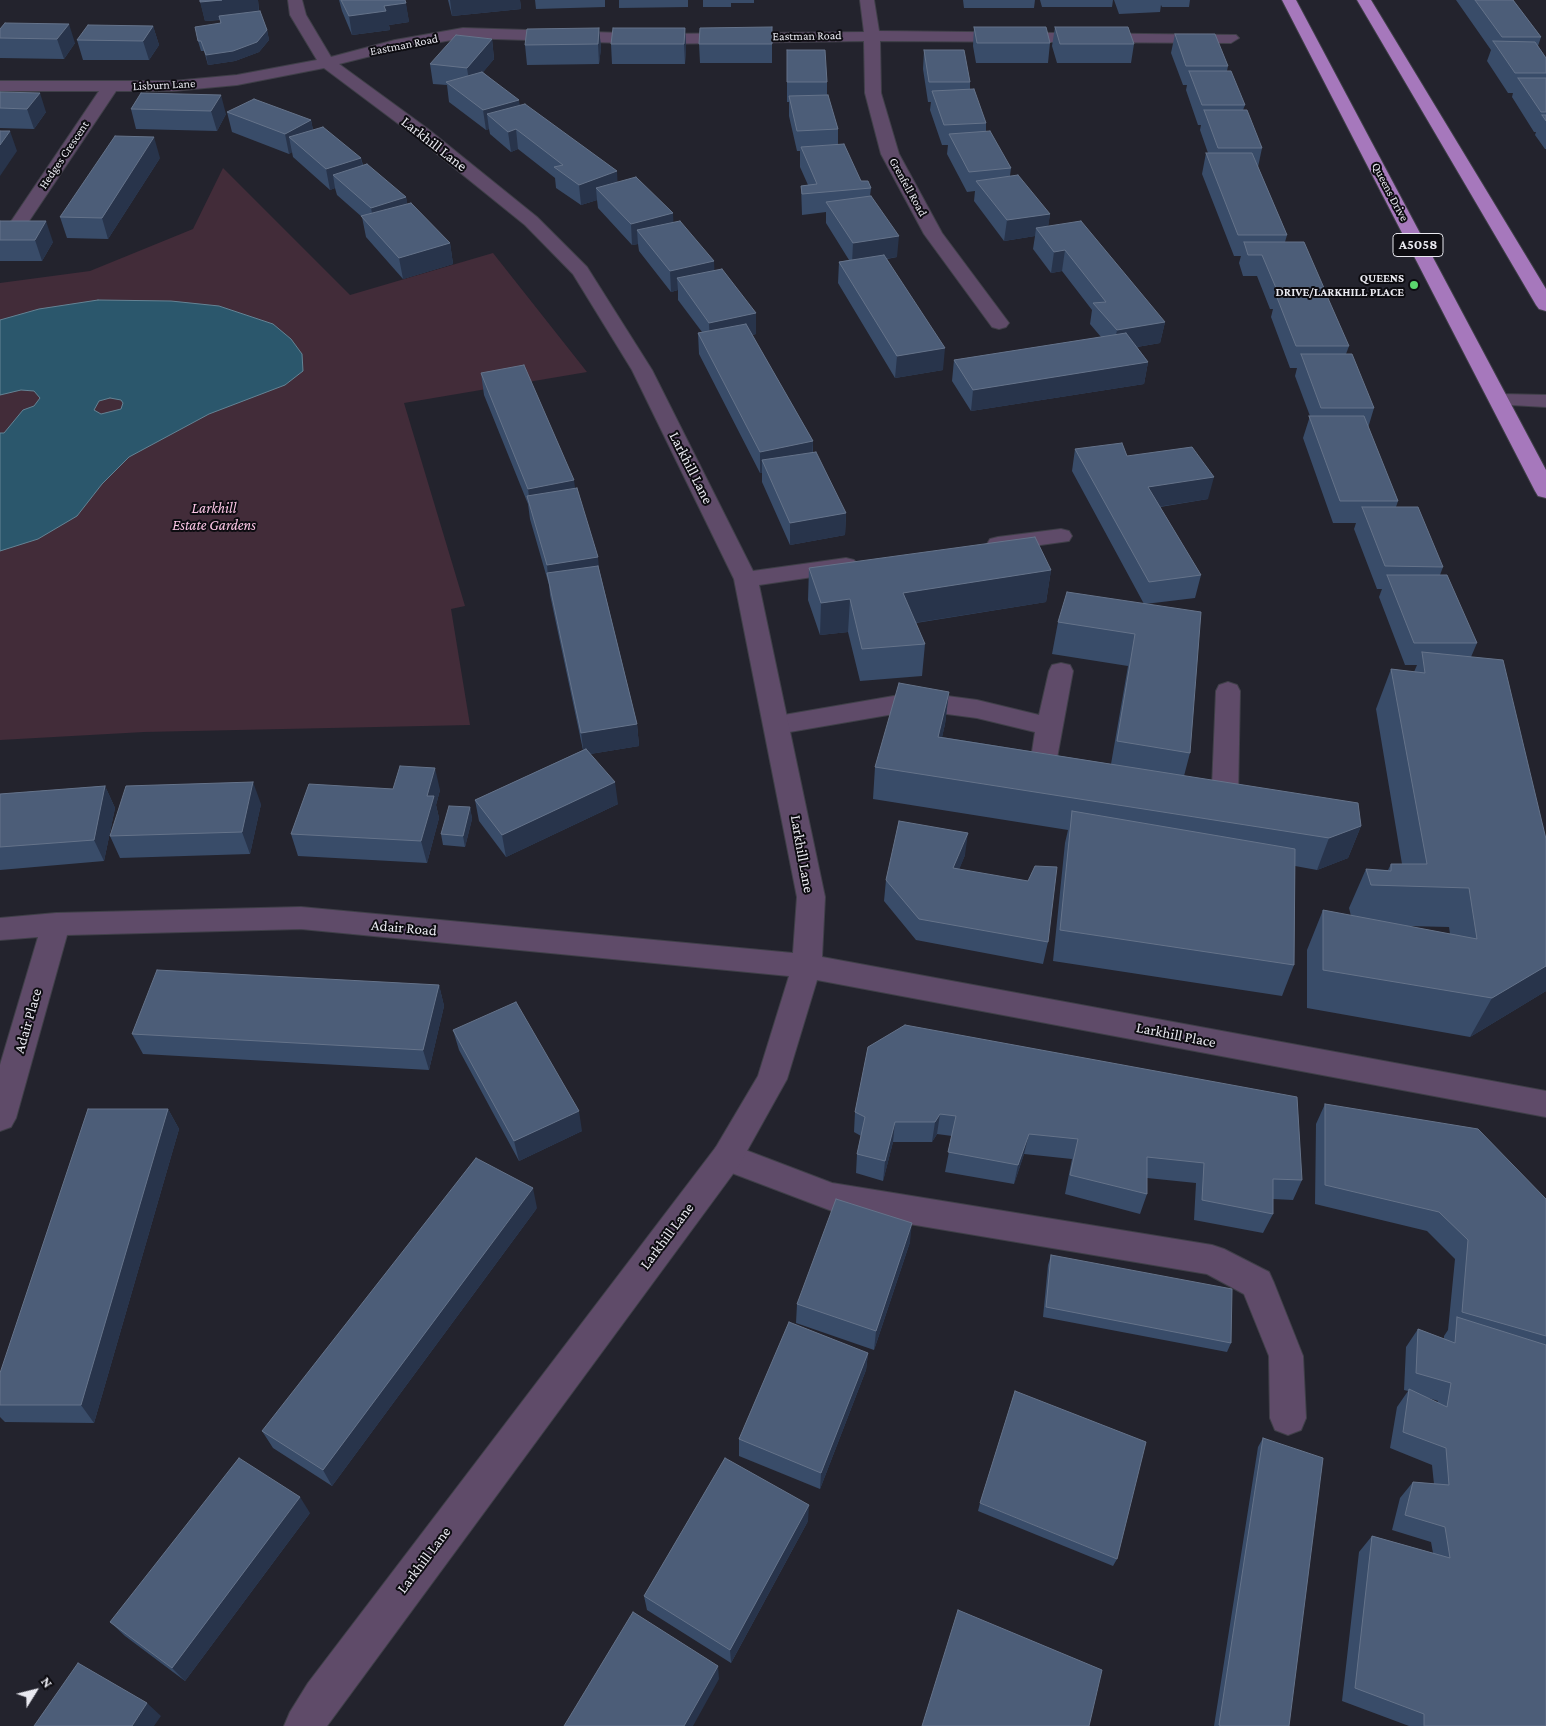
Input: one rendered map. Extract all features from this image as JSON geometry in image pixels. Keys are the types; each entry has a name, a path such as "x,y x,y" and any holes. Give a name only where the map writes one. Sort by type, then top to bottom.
{"highway":[{"name":"Queens Drive","path":"1289,0 1546,491"},
{"path":"1364,0 1546,305"}],"street":[{"name":"Larkhill Lane","path":"295,0 298,15 326,62 422,133 531,221 580,271 642,370 746,579 778,725 811,897 807,966 772,1079 727,1157 322,1697 304,1726"},
{"name":"Grenfell Road","path":"867,0 872,36 873,93 890,154 933,234 999,323"},
{"name":"Eastman Road","path":"326,62 395,45 463,33 656,38 872,36 1231,38"},
{"name":"Lisburn Lane","path":"0,86 173,86 237,80 326,62"},
{"name":"Hedges Crescent","path":"19,223 110,87"},
{"path":"1500,400 1546,401"},
{"path":"973,548 1061,536"},
{"path":"746,579 864,563"},
{"path":"1061,671 1043,765 1097,775"},
{"path":"1179,790 1225,798 1228,691"},
{"path":"778,725 916,701 977,709 1049,726"},
{"name":"Adair Road","path":"0,929 56,924 301,918 807,966"},
{"name":"Adair Place","path":"0,1118 56,924"},
{"name":"Larkhill Place","path":"807,966 1546,1104"},
{"path":"727,1157 832,1196 1212,1260 1257,1283 1286,1356 1288,1418"}],"green space":[{"name":"Larkhill Estate Gardens","path":"223,168 350,295 493,253 587,372 404,403 465,606 451,609 470,725 144,732 0,740 0,283 90,271 193,229"}],"water":[{"path":"98,300 171,301 219,306 273,324 291,339 302,354 303,371 285,385 209,414 129,457 102,484 77,516 38,539 0,551 0,433 4,433 23,410 34,406 40,398 34,391 21,390 0,395 0,320 39,309","holes":["110,398 121,400 123,403 121,409 101,414 94,410 99,401"]}],"building":[{"path":"200,0 222,0 200,2"},
{"path":"341,0 405,0 406,3 384,6 386,11 349,16"},
{"path":"1475,0 1513,0 1541,37 1502,37"},
{"path":"260,11 267,30 257,42 233,51 206,55 201,41 198,41 195,27 221,23 219,16"},
{"path":"5,23 69,24 57,39 0,38 0,29"},
{"path":"88,25 153,26 143,41 77,40"},
{"path":"772,27 772,44 699,44 700,28"},
{"path":"974,27 1046,27 1050,43 977,43"},
{"path":"1055,27 1128,27 1134,44 1060,44"},
{"path":"599,28 598,44 525,45 527,29"},
{"path":"613,28 685,28 684,44 611,44"},
{"path":"1175,34 1215,34 1228,66 1186,66"},
{"path":"456,35 492,39 467,68 430,64"},
{"path":"1493,41 1535,42 1546,58 1546,73 1515,73"},
{"path":"787,50 825,50 827,82 787,82"},
{"path":"924,50 964,50 970,82 929,82"},
{"path":"1189,71 1231,71 1245,105 1202,105"},
{"path":"482,72 519,100 483,110 446,82"},
{"path":"1518,78 1546,78 1546,112 1541,112"},
{"path":"974,89 986,123 944,125 932,91"},
{"path":"0,92 40,93 27,109 0,108"},
{"path":"141,93 221,95 211,111 131,109"},
{"path":"828,95 838,129 797,131 789,96"},
{"path":"254,99 311,120 285,134 227,112"},
{"path":"525,104 617,171 579,185 554,167 563,165 516,129 508,132 487,114"},
{"path":"1204,110 1247,110 1262,148 1218,148"},
{"path":"323,127 361,158 326,169 289,137"},
{"path":"0,131 10,131 0,145"},
{"path":"990,131 1011,168 969,172 949,134"},
{"path":"115,136 154,137 102,218 60,217"},
{"path":"844,144 861,181 868,181 871,188 802,194 801,186 817,184 801,147"},
{"path":"1206,153 1252,153 1287,235 1238,235"},
{"path":"367,164 406,197 371,208 333,175"},
{"path":"1018,175 1050,214 1007,220 976,181"},
{"path":"636,177 673,213 631,224 596,188"},
{"path":"871,196 899,236 853,243 826,202"},
{"path":"411,203 450,243 399,258 361,216"},
{"path":"0,221 46,221 35,240 0,240"},
{"path":"680,221 714,261 670,271 637,230"},
{"path":"1081,221 1165,322 1117,330 1093,303 1106,302 1065,250 1054,252 1036,228"},
{"path":"1244,242 1304,242 1324,288 1276,288 1262,255 1248,255"},
{"path":"884,255 945,348 897,356 839,262"},
{"path":"722,269 756,313 709,323 677,278"},
{"path":"1276,295 1327,296 1349,346 1296,346"},
{"path":"746,324 813,441 760,452 698,333"},
{"path":"1126,333 1148,362 973,390 954,360"},
{"path":"1301,354 1352,354 1374,408 1321,408"},
{"path":"524,365 574,480 528,489 481,373"},
{"path":"1309,416 1364,416 1398,501 1340,501"},
{"path":"1122,443 1127,456 1192,447 1214,477 1148,487 1201,575 1149,582 1075,449"},
{"path":"816,452 846,513 790,523 762,460"},
{"path":"577,488 598,557 547,565 527,496"},
{"path":"1362,507 1418,507 1443,567 1385,566"},
{"path":"1035,537 1051,570 903,593 925,644 862,649 850,599 821,603 809,568"},
{"path":"598,566 637,724 581,733 547,573"},
{"path":"1387,575 1447,575 1477,643 1414,643"},
{"path":"1067,592 1201,612 1190,753 1117,741 1135,634 1058,622"},
{"path":"1422,652 1503,660 1546,839 1546,966 1492,998 1323,970 1323,910 1477,939 1469,888 1371,885 1366,869 1391,871 1391,864 1427,864 1391,669 1425,673"},
{"path":"899,683 949,692 938,737 1358,803 1361,826 1329,838 875,767"},
{"path":"586,749 615,782 502,835 475,800"},
{"path":"400,766 435,768 427,796 434,796 421,841 291,834 309,784 393,789"},
{"path":"253,782 242,832 110,836 126,786"},
{"path":"105,786 94,840 0,847 0,794"},
{"path":"449,806 470,807 463,836 441,834"},
{"path":"1072,811 1295,849 1294,965 1060,930"},
{"path":"899,821 968,833 953,868 1028,881 1035,866 1057,867 1048,942 919,919 886,880"},
{"path":"157,970 439,985 423,1050 132,1034"},
{"path":"516,1002 579,1111 514,1141 453,1030"},
{"path":"905,1025 1297,1097 1302,1180 1273,1179 1273,1214 1202,1200 1204,1163 1147,1157 1147,1194 1070,1175 1078,1139 1029,1134 1018,1165 948,1152 956,1116 940,1114 935,1122 895,1122 885,1161 857,1154 865,1117 855,1112 868,1047"},
{"path":"1325,1104 1478,1129 1546,1199 1546,1336 1462,1312 1468,1240 1439,1212 1325,1185"},
{"path":"88,1109 168,1109 81,1405 0,1405 0,1373"},
{"path":"476,1158 533,1188 323,1470 262,1431"},
{"path":"836,1199 912,1223 876,1331 797,1304"},
{"path":"1051,1255 1232,1289 1231,1343 1046,1307"},
{"path":"1457,1317 1546,1345 1546,1726 1424,1726 1424,1714 1355,1688 1372,1536 1450,1558 1445,1527 1405,1515 1413,1482 1449,1485 1446,1448 1403,1432 1409,1389 1447,1407 1451,1383 1416,1373 1418,1329 1455,1343"},
{"path":"789,1322 868,1353 821,1473 739,1439"},
{"path":"1015,1391 1146,1442 1117,1559 980,1503"},
{"path":"1263,1438 1323,1458 1289,1726 1221,1726 1219,1725"},
{"path":"239,1458 300,1497 172,1668 110,1622"},
{"path":"725,1458 809,1505 730,1650 644,1596"},
{"path":"958,1610 1102,1670 1089,1726 922,1726"},
{"path":"633,1612 718,1666 684,1726 564,1726"},
{"path":"78,1663 147,1703 132,1726 34,1726"}],"place":[{"name":"QUEENS DRIVE/LARKHILL PLACE","path":"1414,285"}]}
